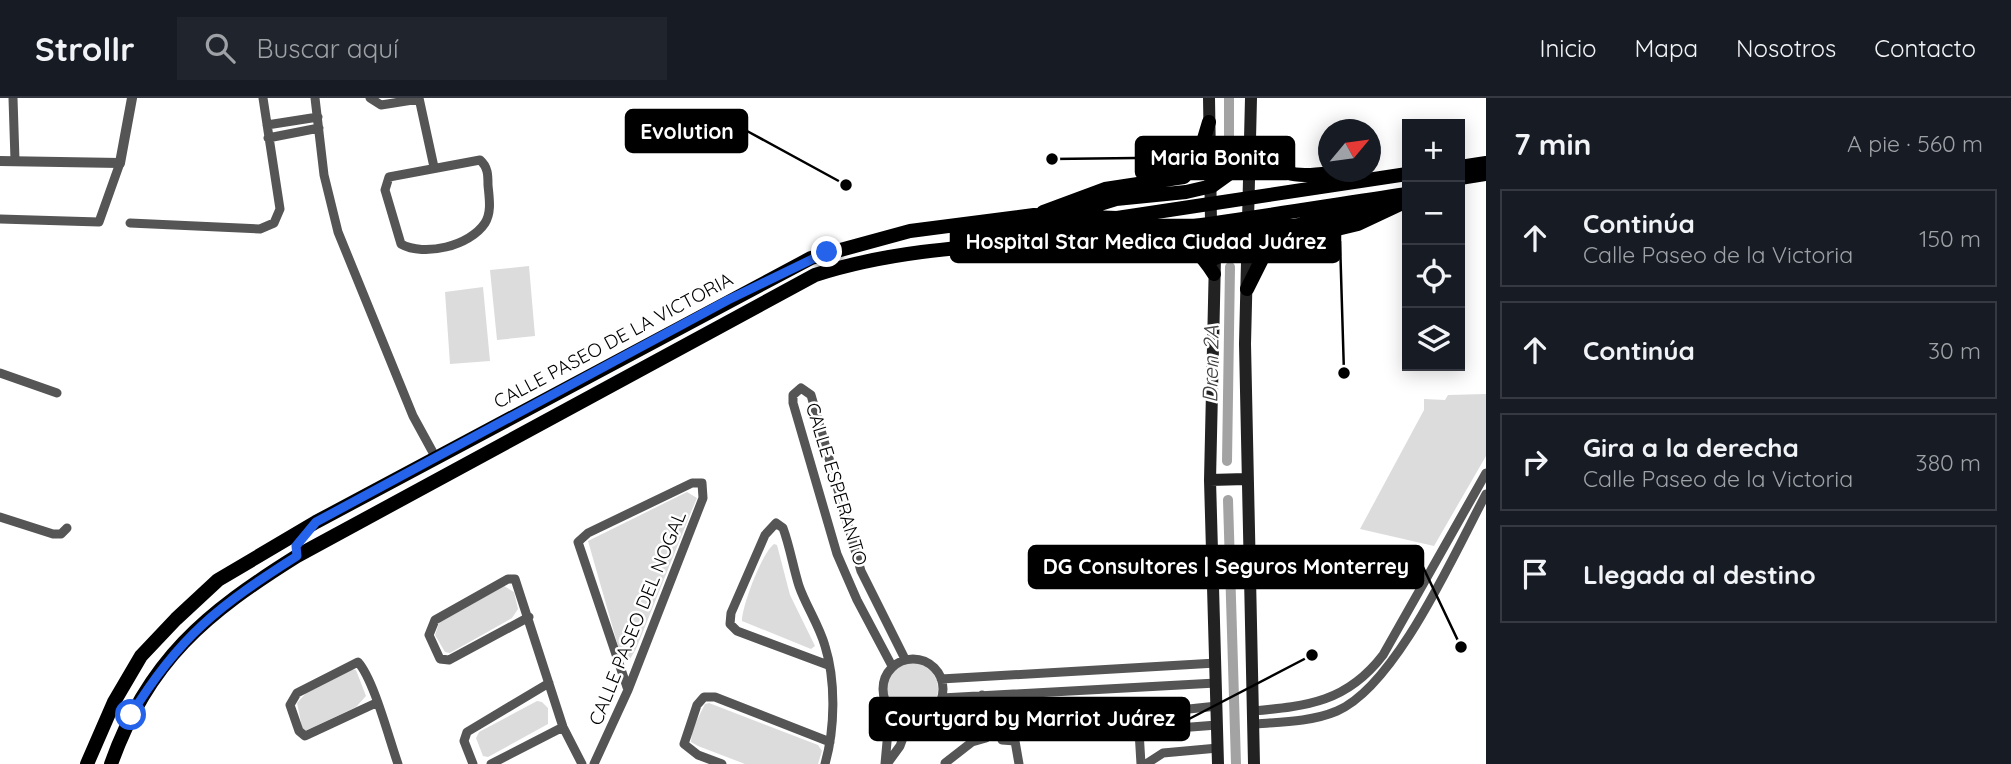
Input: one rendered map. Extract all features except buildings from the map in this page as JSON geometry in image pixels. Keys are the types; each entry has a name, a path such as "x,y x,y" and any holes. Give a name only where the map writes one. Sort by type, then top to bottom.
{"main road":[{"path":"1209,98 1211,222 1215,258 1210,480 1218,764"},
{"path":"1251,98 1246,479 1254,764"},
{"path":"1034,215 1105,189 1184,177 1198,162 1209,122"},
{"path":"1251,143 1277,171 1298,176 1318,174"},
{"path":"922,250 954,239 1020,229 1116,199 1186,192 1212,186 1244,163 1251,143"},
{"path":"1465,166 1486,163"},
{"path":"1381,173 1402,174"},
{"name":"CALLE PASEO DE LA VICTORIA","path":"86,760 114,702 141,656 218,580 316,522 811,258 910,231 1034,215 1053,218 1117,218 1402,174"},
{"path":"1465,177 1486,174"},
{"path":"1465,186 1486,184"},
{"path":"1215,258 1249,237 1354,213 1402,188"},
{"name":"CALLE PASEO DE LA VICTORIA","path":"111,764 131,715 176,650 220,607 297,556 816,275 857,262 922,250 1161,230 1402,195"},
{"path":"1247,289 1262,259 1279,243 1358,224 1402,203"},
{"path":"1161,230 1183,238 1195,248 1214,274"},
{"path":"701,337 703,330 728,311 728,300"},
{"path":"1210,480 1246,479"},
{"path":"297,556 296,546 316,522"}],"street":[{"path":"13,98 16,160"},
{"path":"0,219 99,222 120,163 132,98"},
{"path":"130,223 260,229 270,226 278,219 280,209 263,98"},
{"path":"315,98 324,175 338,232 414,416 436,458"},
{"path":"370,98 381,104 419,98 434,167"},
{"path":"267,125 317,117"},
{"path":"268,138 319,128"},
{"path":"475,160 483,163 487,173 487,221 463,240 433,250 411,249 401,244 385,190 389,177 434,167 475,160"},
{"path":"0,161 120,163"},
{"path":"0,373 57,393"},
{"name":"CALLE ESPERANTO","path":"892,666 857,600 837,554 793,399 795,391 801,388 811,395 861,571 905,659"},
{"path":"805,443 822,437"},
{"path":"1253,718 1323,701 1345,692 1363,678 1383,655 1486,473"},
{"name":"CALLE PASEO DEL NOGAL","path":"580,763 594,763 628,690 703,498 704,485 692,483 588,533 578,542 628,690"},
{"path":"1253,718 1324,716 1350,704 1374,685 1396,658 1486,494"},
{"path":"0,517 52,534 61,534 67,528"},
{"path":"828,664 737,631 730,624 731,613 765,535 776,523 783,528 800,587 825,643 828,664 834,725 829,763"},
{"path":"529,617 449,660 438,656 429,635 431,624 508,579 517,582 529,617 563,727 580,763"},
{"path":"886,764 890,709 882,687 892,666 905,659 927,662 942,679 942,698 933,712 910,719 890,709"},
{"path":"376,703 315,734 305,736 299,731 290,705 293,697 352,663 360,663 376,703 398,764"},
{"path":"942,679 1216,663"},
{"path":"473,764 464,741 467,732 549,683"},
{"path":"942,698 1216,684"},
{"path":"946,763 967,745 984,738 982,695"},
{"path":"722,764 698,755 684,744 697,705 704,697 715,697 830,742"},
{"path":"1217,706 1145,712 1140,718 1139,731 1143,764 1163,753 1218,748"},
{"path":"886,764 900,746 910,719"},
{"path":"1139,731 1217,725"},
{"path":"491,764 563,727"},
{"path":"1002,740 1015,741 1019,764"}],"shaded area":[{"path":"529,266 535,336 497,340 490,270"},
{"path":"483,287 490,361 450,364 445,292"},
{"path":"1486,394 1486,456 1434,546 1360,529 1424,410 1424,399 1445,400 1448,395"},
{"path":"687,492 697,498 636,649 630,659 622,660 588,541"},
{"path":"774,544 777,545 790,595 815,646 811,649 742,621 754,580"},
{"path":"504,586 514,592 518,609 512,618 450,653 445,652 435,635 439,623"},
{"path":"912,663 922,665 930,671 936,679 936,699 930,707 922,713 912,715 902,713 894,707 888,699 886,689 888,679 894,671 902,665"},
{"path":"351,669 356,670 366,696 356,707 303,732 297,703 307,692"},
{"path":"537,701 548,708 548,724 488,757 483,756 476,738 479,732"},
{"path":"709,703 818,745 822,751 818,764 745,764 698,746 691,742 692,730 705,704"}],"waterway":[{"name":"Dren 2A","path":"1229,98 1229,152"},
{"name":"Dren 2A","path":"1227,461 1230,267"},
{"name":"Dren 2A","path":"1228,500 1236,764"}],"place":[{"name":"Maria Bonita","path":"1052,159"},
{"name":"Evolution","path":"846,185"},
{"name":"Hospital Star Medica Ciudad Juárez","path":"1344,373"},
{"name":"DG Consultores | Seguros Monterrey","path":"1461,647"},
{"name":"Courtyard by Marriot Juárez","path":"1312,655"}],"route":[{"path":"131,715 156,676 199,626 240,592 297,556 296,546 301,537 316,522 728,300 827,252"}]}
